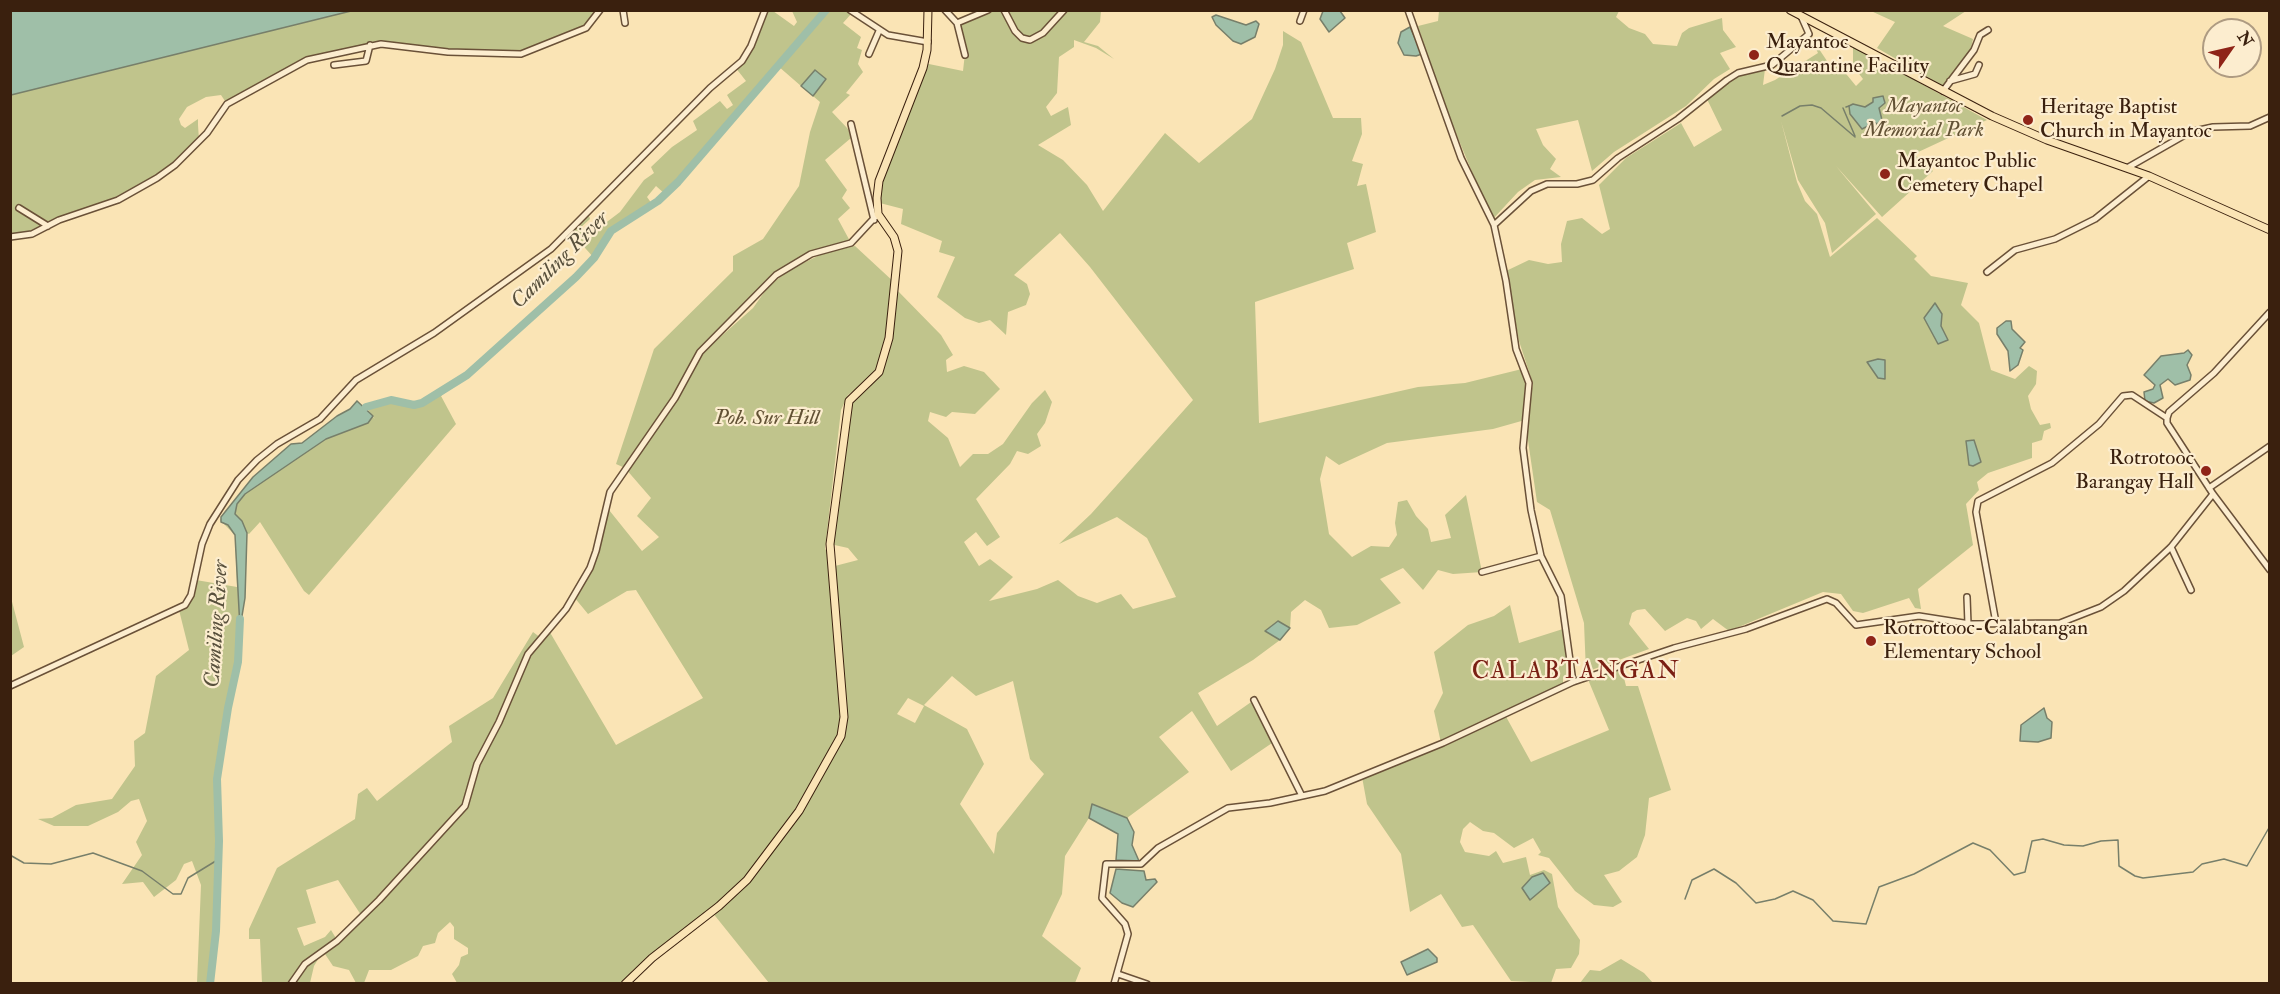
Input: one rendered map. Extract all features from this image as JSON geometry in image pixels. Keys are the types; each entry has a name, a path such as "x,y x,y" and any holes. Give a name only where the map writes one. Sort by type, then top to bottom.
{"main road":[{"path":"625,984 652,958 719,906 747,880 799,811 841,736 844,717 830,543 849,401 879,372 889,338 898,246 876,217 876,205 879,182 923,69 930,10"},
{"path":"1790,10 1804,14 1943,91 2027,132 2149,176 2270,230"}],"street":[{"path":"10,237 32,234 118,200 157,178 175,165 207,134 227,104 250,89 307,60 370,45 408,45 418,49 448,52 521,54 585,28 600,10"},
{"path":"623,10 625,23"},
{"path":"10,686 185,605 194,587 202,544 210,524 238,480 257,460 277,444 320,419 356,380 434,333 554,247 710,88 742,61 751,46 765,10"},
{"path":"945,10 957,23 965,55"},
{"path":"957,23 988,10"},
{"path":"1004,10 1015,31 1022,38 1030,40 1043,33 1064,10"},
{"path":"1300,21 1304,10"},
{"path":"1408,10 1461,158 1494,225 1506,281 1516,349 1529,383 1523,448 1541,556 1561,596 1573,682"},
{"path":"852,11 879,31 896,37 927,42"},
{"path":"1494,225 1532,191 1547,184 1577,184 1593,180 1618,158 1678,119 1727,80 1738,74 1772,66 1809,34 1804,14"},
{"path":"1943,91 1974,50 1980,35 1988,30"},
{"path":"869,54 879,31"},
{"path":"333,65 366,61 370,45"},
{"path":"1950,81 1975,74 1979,65"},
{"path":"2127,169 2190,132 2213,127 2250,126 2270,117"},
{"path":"291,984 305,964 338,940 352,923 379,900 465,806 477,764 499,722 528,654 566,609 590,568 610,492 675,398 700,352 776,275 811,254 851,243 876,217 851,124"},
{"path":"1987,272 2015,250 2055,239 2095,219 2149,176"},
{"path":"19,208 48,226"},
{"path":"2270,312 2214,373 2169,412 2167,418 2167,423 2213,494 2270,570"},
{"path":"1996,623 1976,512 1978,501 2052,463 2099,424 2123,396 2132,395 2167,418"},
{"path":"2209,488 2270,446"},
{"path":"1114,984 1128,934 1125,924 1102,898 1106,864 1141,864 1158,848 1228,808 1325,791 1375,772 1573,682 1674,648 1746,629 1827,599 1836,603 1856,625 1919,616 1968,624 2060,623 2101,607 2124,591 2172,547 2213,494"},
{"path":"2172,547 2192,590"},
{"path":"1482,572 1541,556"},
{"path":"1967,597 1968,624"},
{"path":"1254,700 1302,796"},
{"path":"1118,974 1148,984"}],"green space":[{"path":"850,10 852,13 843,23 861,37 857,48 862,50 858,64 863,72 846,93 850,95 832,112 848,129 851,138 825,160 847,190 842,198 850,208 838,219 851,243 823,250 787,267 734,318 718,339 753,308 768,287 789,270 824,253 855,246 895,283 884,348 874,376 848,395 841,410 825,549 830,555 831,567 858,560 848,548 830,544 847,411 852,396 870,383 879,372 885,358 896,289 941,335 953,355 946,360 947,372 964,366 984,372 1000,389 975,414 952,412 946,417 930,412 928,421 948,438 960,467 973,454 988,454 1003,444 1032,403 1045,390 1052,402 1045,423 1037,434 1041,446 1028,454 1017,451 1010,464 976,499 1000,537 987,546 976,532 964,542 979,566 990,559 1013,577 989,601 1037,589 1058,580 1078,596 1097,603 1121,594 1133,609 1176,597 1147,538 1117,517 1059,544 1091,514 1193,400 1090,267 1060,233 1014,275 1027,284 1030,294 1026,305 1008,312 1006,335 990,320 979,323 965,318 937,297 955,257 939,252 942,241 901,224 903,209 876,202 880,180 924,63 963,71 965,53 957,23 984,11 1101,11 1100,22 1084,42 1098,46 1114,59 1096,48 1074,40 1074,47 1059,57 1057,93 1046,107 1051,116 1068,107 1071,125 1038,145 1063,160 1087,185 1103,211 1165,133 1199,163 1252,119 1275,69 1283,45 1283,31 1301,42 1333,118 1361,118 1362,134 1352,161 1363,164 1357,186 1366,184 1376,232 1347,243 1354,269 1255,302 1259,423 1418,387 1465,383 1522,369 1524,366 1529,383 1526,415 1533,384 1519,341 1506,271 1529,260 1548,264 1562,262 1561,244 1567,221 1582,218 1602,234 1610,229 1599,185 1626,158 1681,123 1694,147 1722,130 1706,97 1724,85 1724,81 1749,71 1765,69 1763,85 1775,80 1818,53 1809,34 1831,67 1838,64 1856,86 1863,79 1853,66 1853,46 1987,120 1914,154 1933,171 1882,217 1836,166 1876,214 1832,253 1825,223 1798,180 1781,121 1797,182 1805,201 1817,214 1830,257 1877,218 1917,256 1914,259 1931,276 1968,283 1961,305 1979,323 1991,370 2015,379 2029,366 2037,371 2036,384 2028,396 2031,409 2040,425 2050,423 2051,428 2044,431 2042,440 2032,443 2032,458 1988,473 1977,482 1979,490 1966,504 1973,545 1918,589 1921,609 1915,608 1909,598 1863,613 1853,611 1841,594 1823,592 1729,631 1713,619 1701,629 1696,621 1687,618 1665,631 1645,609 1637,610 1632,613 1629,624 1649,649 1586,672 1584,623 1550,510 1537,502 1525,420 1493,429 1387,443 1339,465 1326,456 1320,479 1329,534 1352,557 1371,546 1389,547 1397,535 1395,523 1398,502 1407,500 1416,516 1428,529 1431,542 1451,538 1445,515 1466,495 1482,572 1453,574 1438,570 1423,590 1403,568 1380,579 1401,603 1357,625 1329,628 1321,610 1305,600 1291,612 1290,628 1278,621 1266,630 1280,640 1253,660 1198,693 1217,726 1254,700 1275,741 1231,771 1192,711 1159,737 1189,772 1127,818 1092,804 1089,818 1065,856 1062,894 1042,936 1081,968 1075,983 769,983 712,912 754,871 702,919 624,983 457,983 452,974 459,965 461,957 468,954 468,948 454,939 454,927 450,922 438,933 435,943 423,946 418,956 391,970 369,970 364,983 356,983 349,970 333,966 323,951 314,966 310,983 262,983 260,939 249,939 249,929 277,868 355,819 358,794 367,788 377,801 452,742 449,726 493,698 533,632 541,638 548,629 616,745 703,698 636,590 627,591 588,614 574,597 592,563 605,505 642,551 659,537 637,516 651,498 625,468 616,464 654,349 733,271 733,256 763,239 799,186 810,132 820,102 813,96 826,79 815,70 801,86 778,66 678,182 665,194 656,186 647,197 652,204 611,231 594,258 570,231 588,213 590,219 580,228 587,237 620,212 644,180 654,173 651,167 672,147 697,130 693,121 720,101 727,109 733,105 727,95 746,81 735,67 746,56 765,11 773,11 794,26 797,22 792,11","holes":["1884,97 1885,103 1879,108 1882,120 1877,124 1870,120 1868,126 1862,129 1850,114 1849,106 1853,104 1865,107 1874,102 1873,98","952,676 976,696 1013,681 1030,759 1044,774 997,833 994,854 960,804 984,764 967,729 924,705","908,698 924,706 915,723 897,714","338,880 361,915 337,940 331,930 325,937 304,946 297,928 316,923 306,890"]},
{"path":"349,11 600,11 586,28 521,54 456,52 381,44 307,60 227,104 221,95 206,97 187,107 179,119 185,128 198,119 199,140 181,159 127,196 38,232 11,237 11,95"},
{"path":"1439,11 1619,11 1616,17 1629,28 1645,34 1653,44 1677,46 1682,33 1689,28 1722,18 1723,30 1736,47 1720,53 1730,69 1714,79 1686,106 1614,152 1592,171 1578,120 1536,129 1543,145 1556,159 1550,169 1561,177 1535,180 1518,192 1492,220 1438,90 1418,26 1438,21"},
{"path":"1871,11 1966,11 1943,26 1973,39 1970,53 1945,87 1877,48 1895,22"},
{"path":"467,375 441,396 456,424 309,595 304,591 260,522 249,534 247,533 238,662 228,708 217,782 219,841 209,983 197,983 201,885 192,861 184,864 176,880 154,897 143,882 122,884 142,855 136,842 147,821 139,799 131,801 118,812 88,826 54,826 38,819 52,818 76,805 112,799 135,766 134,741 145,733 156,676 189,650 179,610 186,604 196,580 237,587 235,535 220,520 253,477 291,444 302,443 337,416 350,409 357,401 375,419 366,407 391,400 414,405 422,403"},
{"path":"10,594 24,647 11,656 10,655"},
{"path":"1510,605 1519,643 1566,628 1571,673 1563,677 1563,684 1504,713 1531,762 1609,730 1587,677 1621,666 1626,686 1638,686 1671,790 1649,798 1645,835 1637,857 1619,871 1604,875 1622,902 1613,907 1594,905 1575,891 1549,858 1538,855 1541,852 1533,838 1514,848 1494,833 1483,831 1470,822 1463,829 1460,842 1465,852 1489,856 1496,851 1503,863 1526,857 1530,875 1544,870 1552,874 1558,907 1580,940 1579,954 1571,968 1556,969 1551,983 1511,981 1473,925 1462,927 1441,894 1410,912 1401,854 1367,804 1362,777 1441,743 1434,711 1443,693 1434,652 1468,625 1494,616"},
{"path":"1621,959 1644,973 1653,983 1580,983 1590,970 1600,971"}],"shaded area":[{"path":"11,10 351,10 351,11 11,95"},
{"path":"1323,11 1340,11 1345,18 1329,32 1320,19"},
{"path":"1216,15 1246,25 1256,21 1259,24 1255,37 1241,44 1233,41 1216,25 1212,17"},
{"path":"1410,27 1422,54 1416,56 1404,55 1398,43 1401,32"},
{"path":"815,70 826,79 813,96 801,86"},
{"path":"1883,96 1885,103 1879,108 1882,120 1877,124 1870,120 1868,126 1862,129 1850,114 1849,106 1853,104 1865,107 1873,102 1873,98"},
{"path":"1935,303 1942,314 1941,326 1948,340 1938,344 1924,318"},
{"path":"2006,321 2011,321 2012,329 2025,342 2020,348 2023,350 2018,365 2010,371 2008,351 1997,334 1997,328"},
{"path":"2188,350 2192,355 2187,365 2191,375 2190,380 2175,385 2168,379 2160,385 2163,398 2154,403 2145,401 2144,392 2153,389 2155,385 2144,375 2161,356 2184,353"},
{"path":"1885,360 1885,379 1878,378 1867,362"},
{"path":"357,401 373,416 368,423 326,439 245,494 237,504 235,514 242,521 247,533 245,598 240,628 235,535 228,525 221,522 221,517 253,477 291,444 302,443 337,416 350,409"},
{"path":"1974,440 1981,462 1973,466 1969,465 1966,441"},
{"path":"1278,621 1290,628 1280,640 1265,631"},
{"path":"2044,708 2047,718 2052,722 2051,738 2038,742 2020,741 2021,725"},
{"path":"1092,804 1127,818 1134,832 1132,845 1139,861 1116,860 1118,834 1089,818"},
{"path":"1116,869 1144,871 1146,880 1155,879 1157,882 1133,907 1122,903 1110,893"},
{"path":"1543,873 1550,883 1530,900 1522,888 1532,877"},
{"path":"1428,949 1437,958 1437,962 1407,975 1401,962"}],"waterway":[{"name":"Camiling River","path":"366,407 391,400 414,405 422,403 467,375 576,277 594,258 611,231 658,201 678,182 826,10"},
{"path":"1782,116 1800,106 1812,105 1821,108 1855,137"},
{"path":"1843,108 1855,136"},
{"name":"Camiling River","path":"210,984 216,931 219,841 217,779 238,662 240,619"},
{"path":"1685,899 1692,880 1714,869 1736,883 1756,903 1775,899 1793,891 1813,900 1833,921 1866,924 1879,887 1914,874 1973,843 1990,850 2014,875 2025,872 2032,841 2043,839 2064,845 2083,846 2101,841 2118,840 2119,866 2143,878 2193,872 2202,864 2224,859 2247,866 2270,826"},
{"path":"10,855 24,863 51,864 93,853 142,871 173,894 181,894 188,878 219,859"}],"place":[{"name":"Mayantoc Quarantine Facility","path":"1754,55"},
{"name":"Heritage Baptist Church in Mayantoc","path":"2028,120"},
{"name":"Mayantoc Public Cemetery Chapel","path":"1885,174"},
{"name":"Rotrotooc Barangay Hall","path":"2206,471"},
{"name":"Rotrottooc-Calabtangan Elementary School","path":"1871,641"}],"district":[{"name":"CALABTANGAN","path":"1576,673"}],"park label":[{"name":"Mayantoc Memorial Park","path":"1924,119"},
{"name":"Pob. Sur Hill","path":"767,419"}]}
